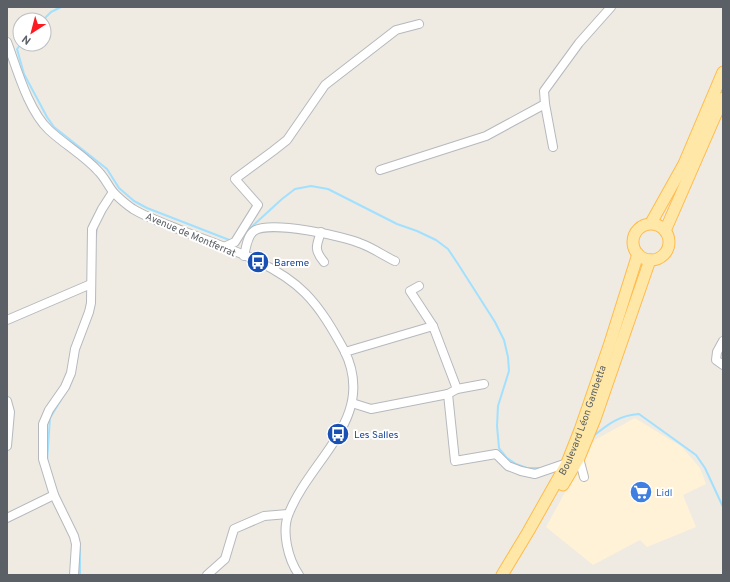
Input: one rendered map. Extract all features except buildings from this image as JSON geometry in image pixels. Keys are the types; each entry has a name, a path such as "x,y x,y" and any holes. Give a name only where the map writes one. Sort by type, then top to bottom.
{"main road":[{"path":"651,223 684,164 723,72"},
{"path":"665,231 723,98"},
{"path":"651,223 662,227 665,231 669,242 665,253 656,260 641,257 638,254 632,243 635,231 645,224 651,223"},
{"name":"Boulevard Léon Gambetta","path":"502,575 567,463 610,343 638,254"},
{"name":"Boulevard Léon Gambetta","path":"510,575 579,458 595,419 650,260"}],"street":[{"path":"553,147 544,91 579,43 611,7"},
{"path":"224,248 235,242 258,205 235,179 287,140 325,85 396,30 419,24"},
{"name":"Avenue de Montferrat","path":"7,42 25,91 38,116 48,129 100,172 113,192 132,209 265,265 287,278 305,293 319,310 345,352 353,374 354,393 349,413 333,445 303,485 288,514 286,537 288,552 299,575"},
{"path":"380,170 486,136 545,104"},
{"path":"74,575 76,544 74,536 54,495 43,459 44,424 49,410 65,387 71,373 75,349 91,303 92,229 113,192"},
{"path":"244,256 249,238 255,231 266,227 321,232 362,243 395,261"},
{"path":"321,232 317,245 318,254 324,262"},
{"path":"7,320 92,284"},
{"path":"418,286 410,291 433,326 457,389"},
{"path":"345,352 433,326"},
{"path":"723,341 716,352 716,360 723,365"},
{"path":"352,403 371,409 448,394 457,389 484,384"},
{"path":"448,394 455,461 496,454 508,466 535,474 567,463"},
{"path":"7,406 10,412 7,446"},
{"path":"579,458 584,477"},
{"path":"7,518 54,495"},
{"path":"207,575 225,558 234,529 264,516 288,514"}],"shaded area":[{"path":"635,418 682,447 700,468 706,484 683,495 696,527 647,547 640,540 593,565 546,527 593,441"}],"waterway":[{"path":"51,12 61,7"},
{"path":"18,52 24,74 54,127 107,169 119,188 134,201 147,208 232,241"},
{"path":"245,233 295,189 311,186 328,189 397,224 436,240 448,249 495,322 504,340 508,357 509,371 498,406 497,426 499,448 507,458 516,464 527,468 543,468"},
{"path":"96,236 97,226"},
{"path":"47,462 50,418 65,393"},
{"path":"592,437 608,425 625,416 639,414 696,455 705,468 723,507"},
{"path":"80,548 80,575"}],"place":[{"name":"Bareme","path":"258,262"},
{"name":"Les Salles","path":"338,434"},
{"name":"Lidl","path":"641,492"}]}
